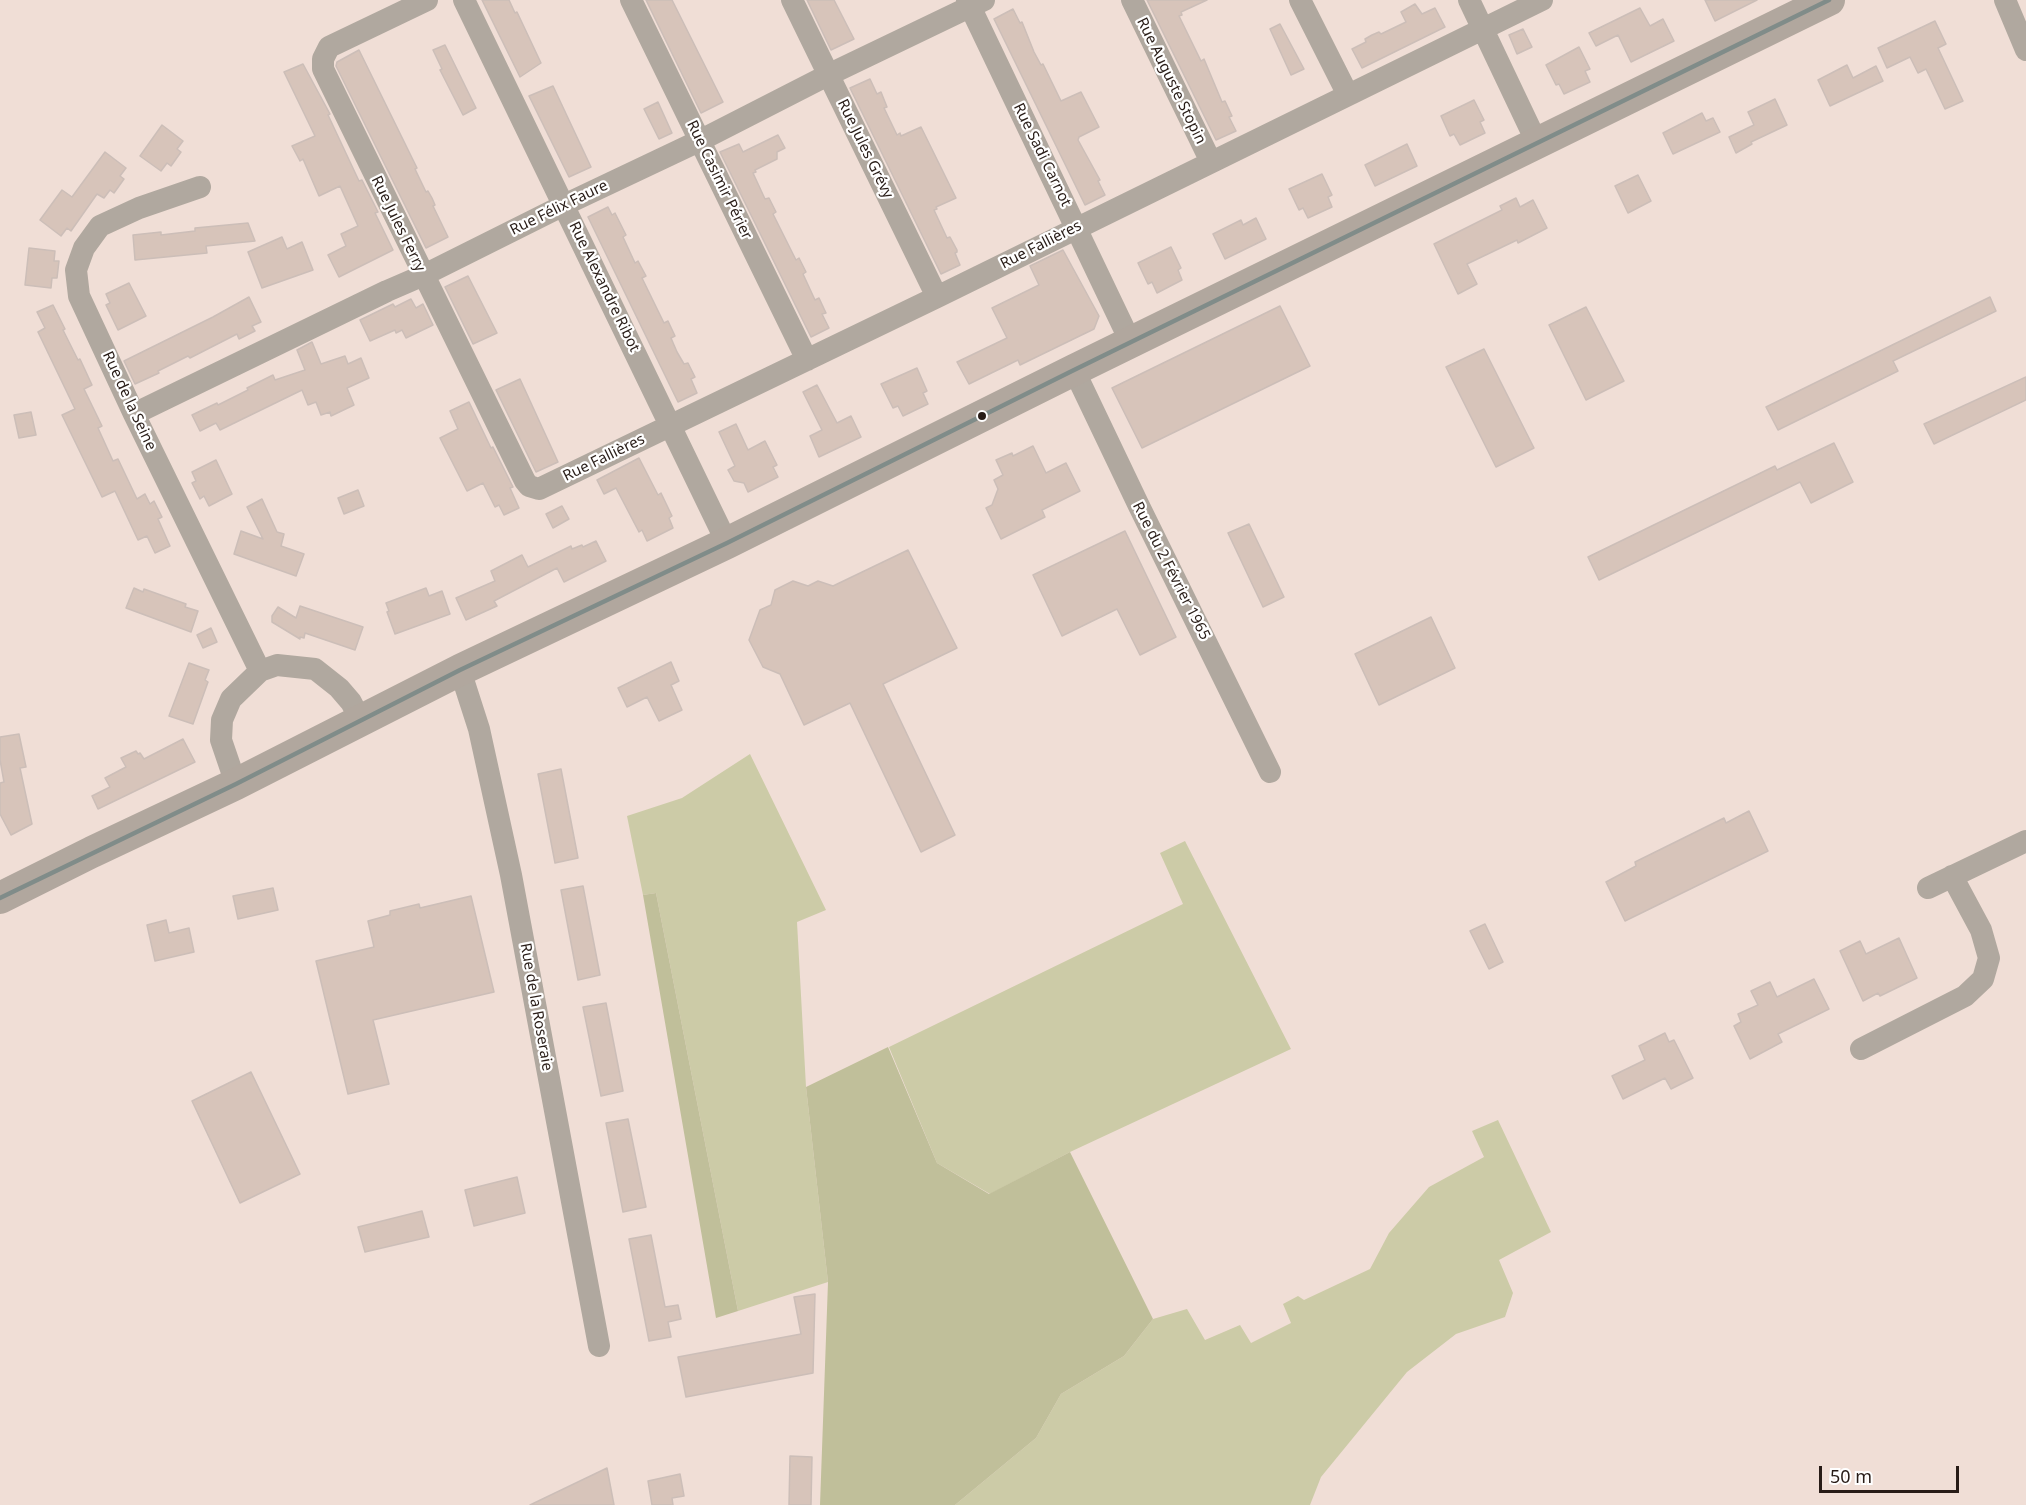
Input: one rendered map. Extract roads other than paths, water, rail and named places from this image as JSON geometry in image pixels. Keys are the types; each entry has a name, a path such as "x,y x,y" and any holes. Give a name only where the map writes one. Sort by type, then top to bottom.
{"street":[{"name":"Rue Jules Ferry","path":"427,0 329,47 323,59 323,69 525,481 529,486 539,489"},
{"name":"Rue Alexandre Ribot","path":"464,0 727,543"},
{"name":"Rue Casimir Périer","path":"630,0 807,360"},
{"name":"Rue Jules Grévy","path":"792,0 937,297"},
{"name":"Rue Auguste Stopin","path":"1132,0 1211,162"},
{"path":"1300,0 1348,95"},
{"path":"1469,0 1537,143"},
{"name":"Rue Fallières","path":"539,489 937,297 1542,0"},
{"path":"0,898 236,784 460,670 727,543 1074,370 1829,0"},
{"path":"2005,0 2026,50"},
{"name":"Rue Félix Faure","path":"134,414 699,141 974,2"},
{"name":"Rue Sadi Carnot","path":"974,2 1131,344"},
{"name":"Rue de la Seine","path":"200,187 139,208 100,226 84,248 76,270 79,296 134,414 260,670"},
{"name":"Rue du 2 Février 1965","path":"1074,370 1270,772"},
{"path":"236,784 221,740 222,720 231,699 260,670 277,665 315,669 339,688 351,702 361,721"},
{"name":"Rue de la Roseraie","path":"460,670 479,729 512,875 599,1346"},
{"path":"1928,888 2026,841"},
{"path":"1861,1049 1965,996 1983,979 1989,958 1981,930 1952,876"}]}
